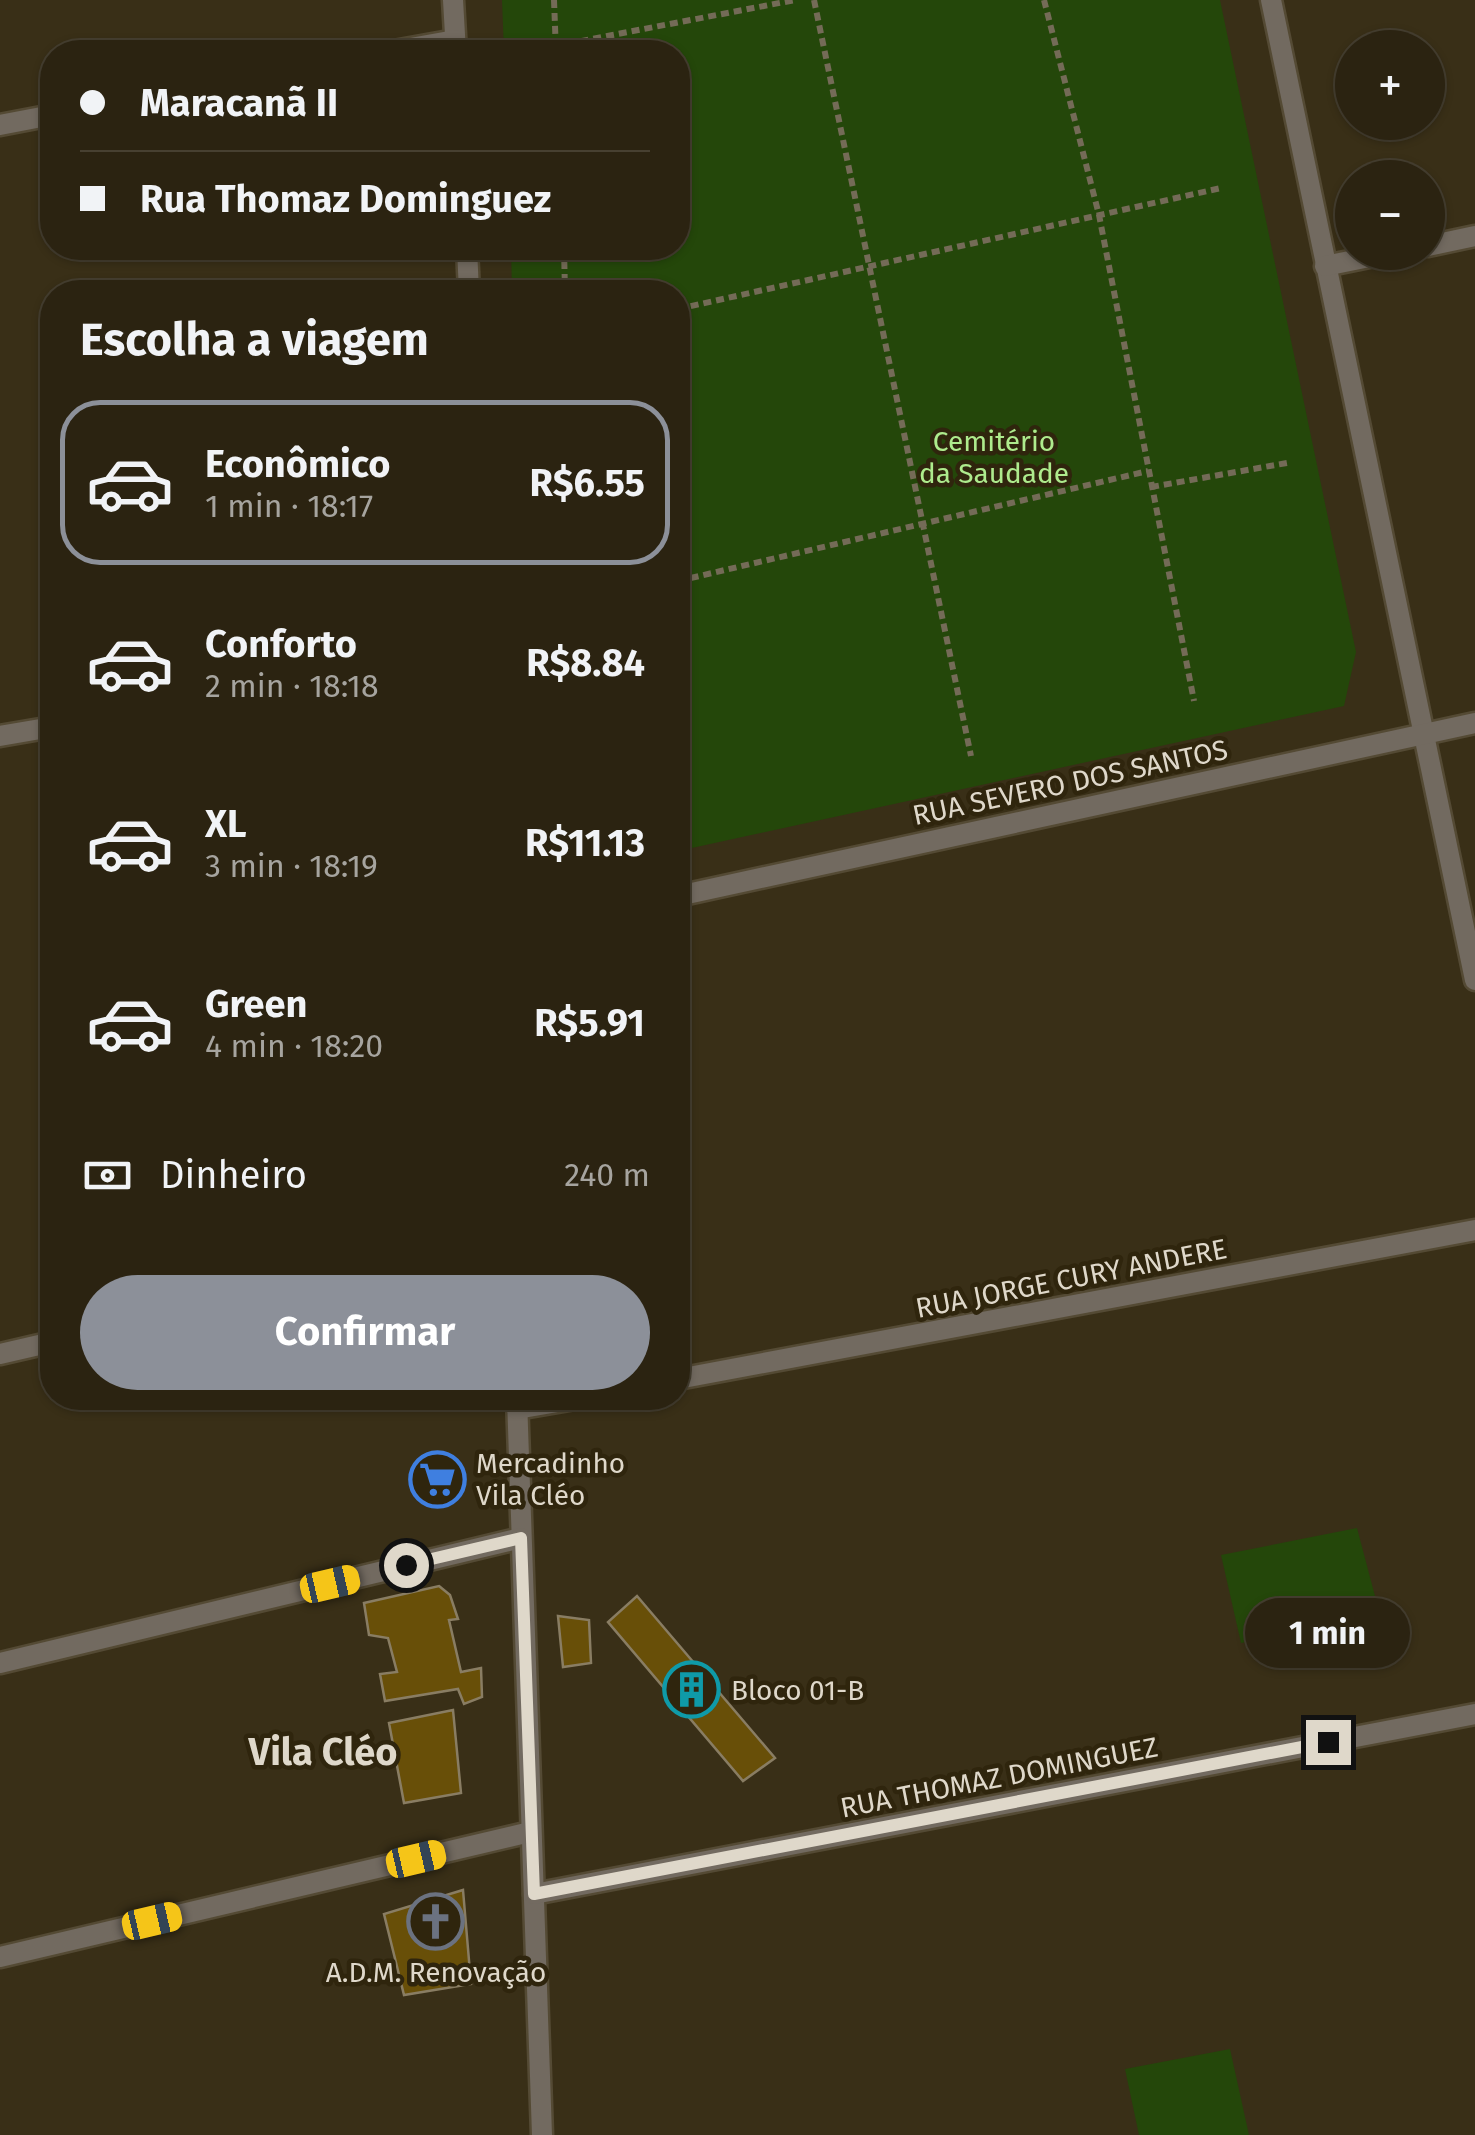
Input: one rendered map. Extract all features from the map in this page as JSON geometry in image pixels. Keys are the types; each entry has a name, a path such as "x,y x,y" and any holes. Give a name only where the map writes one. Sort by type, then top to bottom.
{"street":[{"path":"454,0 456,40"},
{"path":"1271,0 1475,980"},
{"path":"0,125 40,117"},
{"path":"1445,242 1475,236"},
{"path":"1325,266 1335,264"},
{"name":"RUA SEVERO DOS SANTOS","path":"690,893 1475,724"},
{"path":"0,736 40,729"},
{"name":"RUA JORGE CURY ANDERE","path":"690,1378 1475,1230"},
{"path":"0,1354 40,1345"},
{"path":"517,1410 534,1894 535,2133"},
{"path":"0,1663 521,1538"},
{"name":"RUA THOMAZ DOMINGUEZ","path":"534,1894 1475,1714"},
{"path":"0,1957 530,1832"}],"path":[{"path":"554,0 555,40"},
{"path":"599,40 795,0"},
{"path":"814,0 970,756"},
{"path":"1044,0 1099,214 1194,701"},
{"path":"690,305 1222,188"},
{"path":"1150,487 1287,463"},
{"path":"690,578 1148,471"}],"green space":[{"name":"Cemitério da Saudade","path":"502,0 1220,0 1356,652 1344,706 690,848 690,280 512,280 511,260 690,260 690,40 504,40"},
{"path":"1357,1528 1380,1615 1241,1643 1221,1555"},
{"path":"1230,2049 1249,2135 1139,2135 1125,2069"}],"building":[{"path":"439,1586 450,1595 458,1619 449,1620 461,1672 481,1668 482,1697 464,1704 458,1689 385,1701 380,1674 397,1672 388,1638 369,1635 364,1603"},
{"name":"Bloco 01-B","path":"637,1596 775,1758 743,1781 608,1622"},
{"path":"558,1616 589,1620 591,1663 563,1667"},
{"path":"453,1710 461,1793 404,1803 389,1723"},
{"path":"463,1890 471,1984 404,1995 384,1914"}],"place":[{"name":"Mercadinho Vila Cléo","path":"437,1479"},
{"name":"Bloco 01-B","path":"692,1690"},
{"name":"A.D.M. Renovação","path":"436,1921"}],"district":[{"name":"Vila Cléo","path":"323,1752"}],"route":[{"path":"406,1565 521,1538 534,1894 1328,1742"}]}
